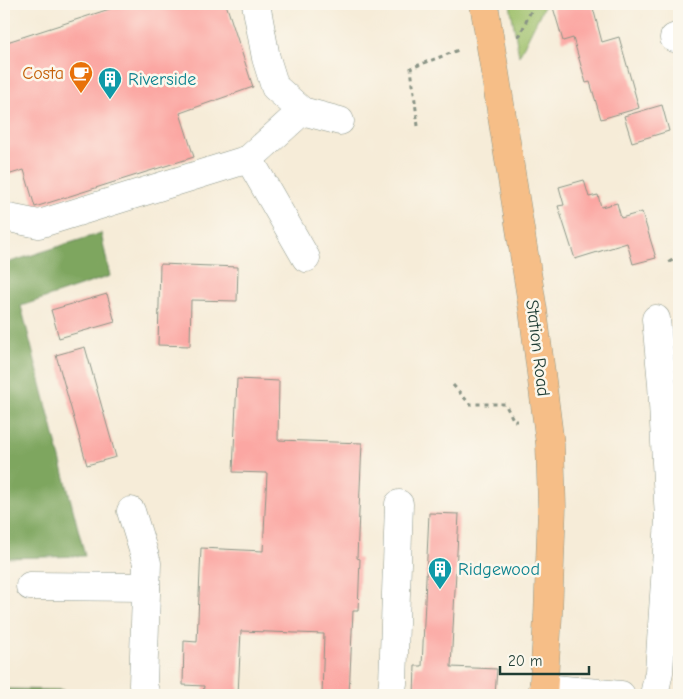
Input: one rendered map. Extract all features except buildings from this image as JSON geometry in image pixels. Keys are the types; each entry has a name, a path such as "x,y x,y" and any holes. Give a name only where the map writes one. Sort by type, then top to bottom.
{"main road":[{"name":"Station Road","path":"484,4 533,310 547,421 552,507 543,691"}],"street":[{"path":"256,4 266,58 275,87 302,111 340,120"},
{"path":"4,217 39,224 248,158 302,111"},
{"path":"248,158 306,258"},
{"path":"654,695 659,672 670,520 656,319"},
{"path":"390,695 393,683 399,504"},
{"path":"131,511 147,562 143,685 146,695"},
{"path":"30,586 146,587"},
{"path":"543,691 621,695"}],"path":[{"path":"418,126 411,68 490,38"},
{"path":"669,262 679,257"},
{"path":"453,385 470,404 505,404 514,421 547,421"}],"green space":[{"path":"510,4 545,4 519,56"},
{"path":"101,233 110,276 21,306 85,556 4,558 4,264"},
{"path":"4,689 63,690 63,695 4,695"}],"place":[{"name":"Costa","path":"81,94"},
{"name":"Riverside","path":"110,100"},
{"name":"Ridgewood","path":"440,590"}]}
